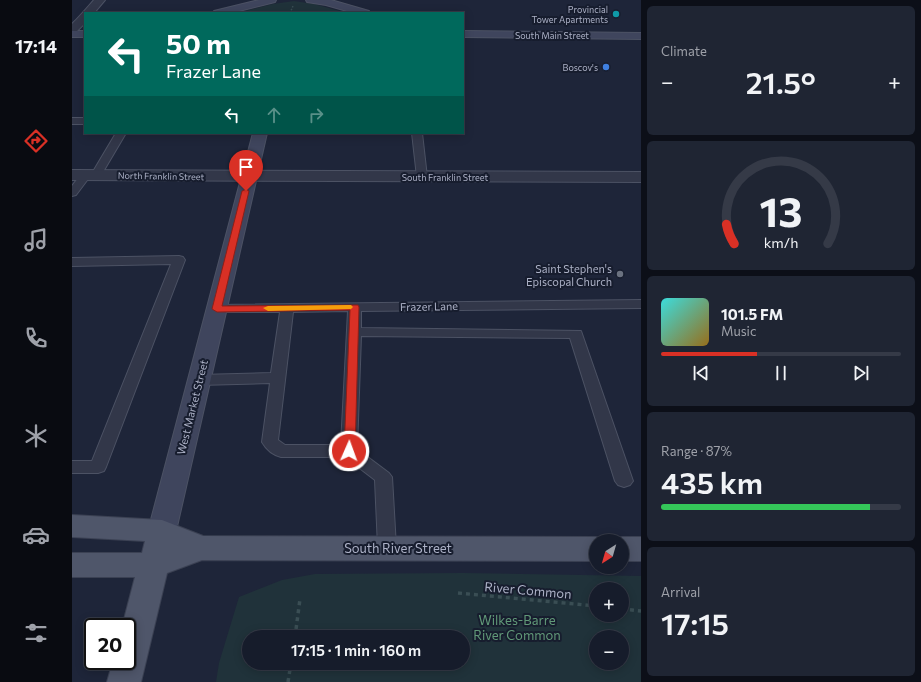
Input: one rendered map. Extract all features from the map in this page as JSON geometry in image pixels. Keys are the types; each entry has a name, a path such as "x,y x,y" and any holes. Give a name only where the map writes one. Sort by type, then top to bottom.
{"main road":[{"path":"222,12 271,0"},
{"path":"311,0 327,2 362,12"},
{"path":"72,34 84,34"},
{"name":"South Main Street","path":"464,34 641,36"},
{"name":"West Market Street","path":"124,682 260,134"},
{"path":"72,526 162,531 201,548"},
{"name":"South River Street","path":"201,548 387,547 589,549"},
{"path":"72,565 154,565 201,548"},
{"path":"629,549 641,549"}],"street":[{"path":"89,12 100,0"},
{"path":"72,30 84,18"},
{"name":"North Franklin Street","path":"85,175 249,176"},
{"name":"South Franklin Street","path":"249,176 641,177"}],"lane":[{"path":"72,121 84,121"},
{"path":"72,193 85,175 120,134"},
{"path":"417,134 422,177"},
{"path":"72,262 180,260 98,467 72,467"},
{"name":"Frazer Lane","path":"217,309 641,304"},
{"path":"349,451 355,307"},
{"path":"287,308 270,442 281,451 349,451 383,477 387,547"},
{"path":"354,332 576,334 624,481"},
{"path":"199,380 278,378"}],"path":[{"path":"289,4 294,4 290,12"},
{"name":"River Common","path":"458,593 589,605"},
{"path":"296,630 300,599"},
{"path":"629,609 641,610"},
{"path":"288,682 290,670"}],"green space":[{"path":"294,1 314,4 343,12 241,12 273,4"},
{"name":"Wilkes-Barre River Common","path":"463,573 641,576 641,682 216,682 219,663 239,597 282,580 315,574"}],"slow traffic":[{"path":"268,308 348,307"}],"place":[{"name":"Provincial Tower Apartments","path":"616,14"},
{"name":"Boscov's","path":"606,67"},
{"name":"Saint Stephen's Episcopal Church","path":"620,274"}],"route":[{"path":"246,191 217,309 355,307 349,451"}]}
